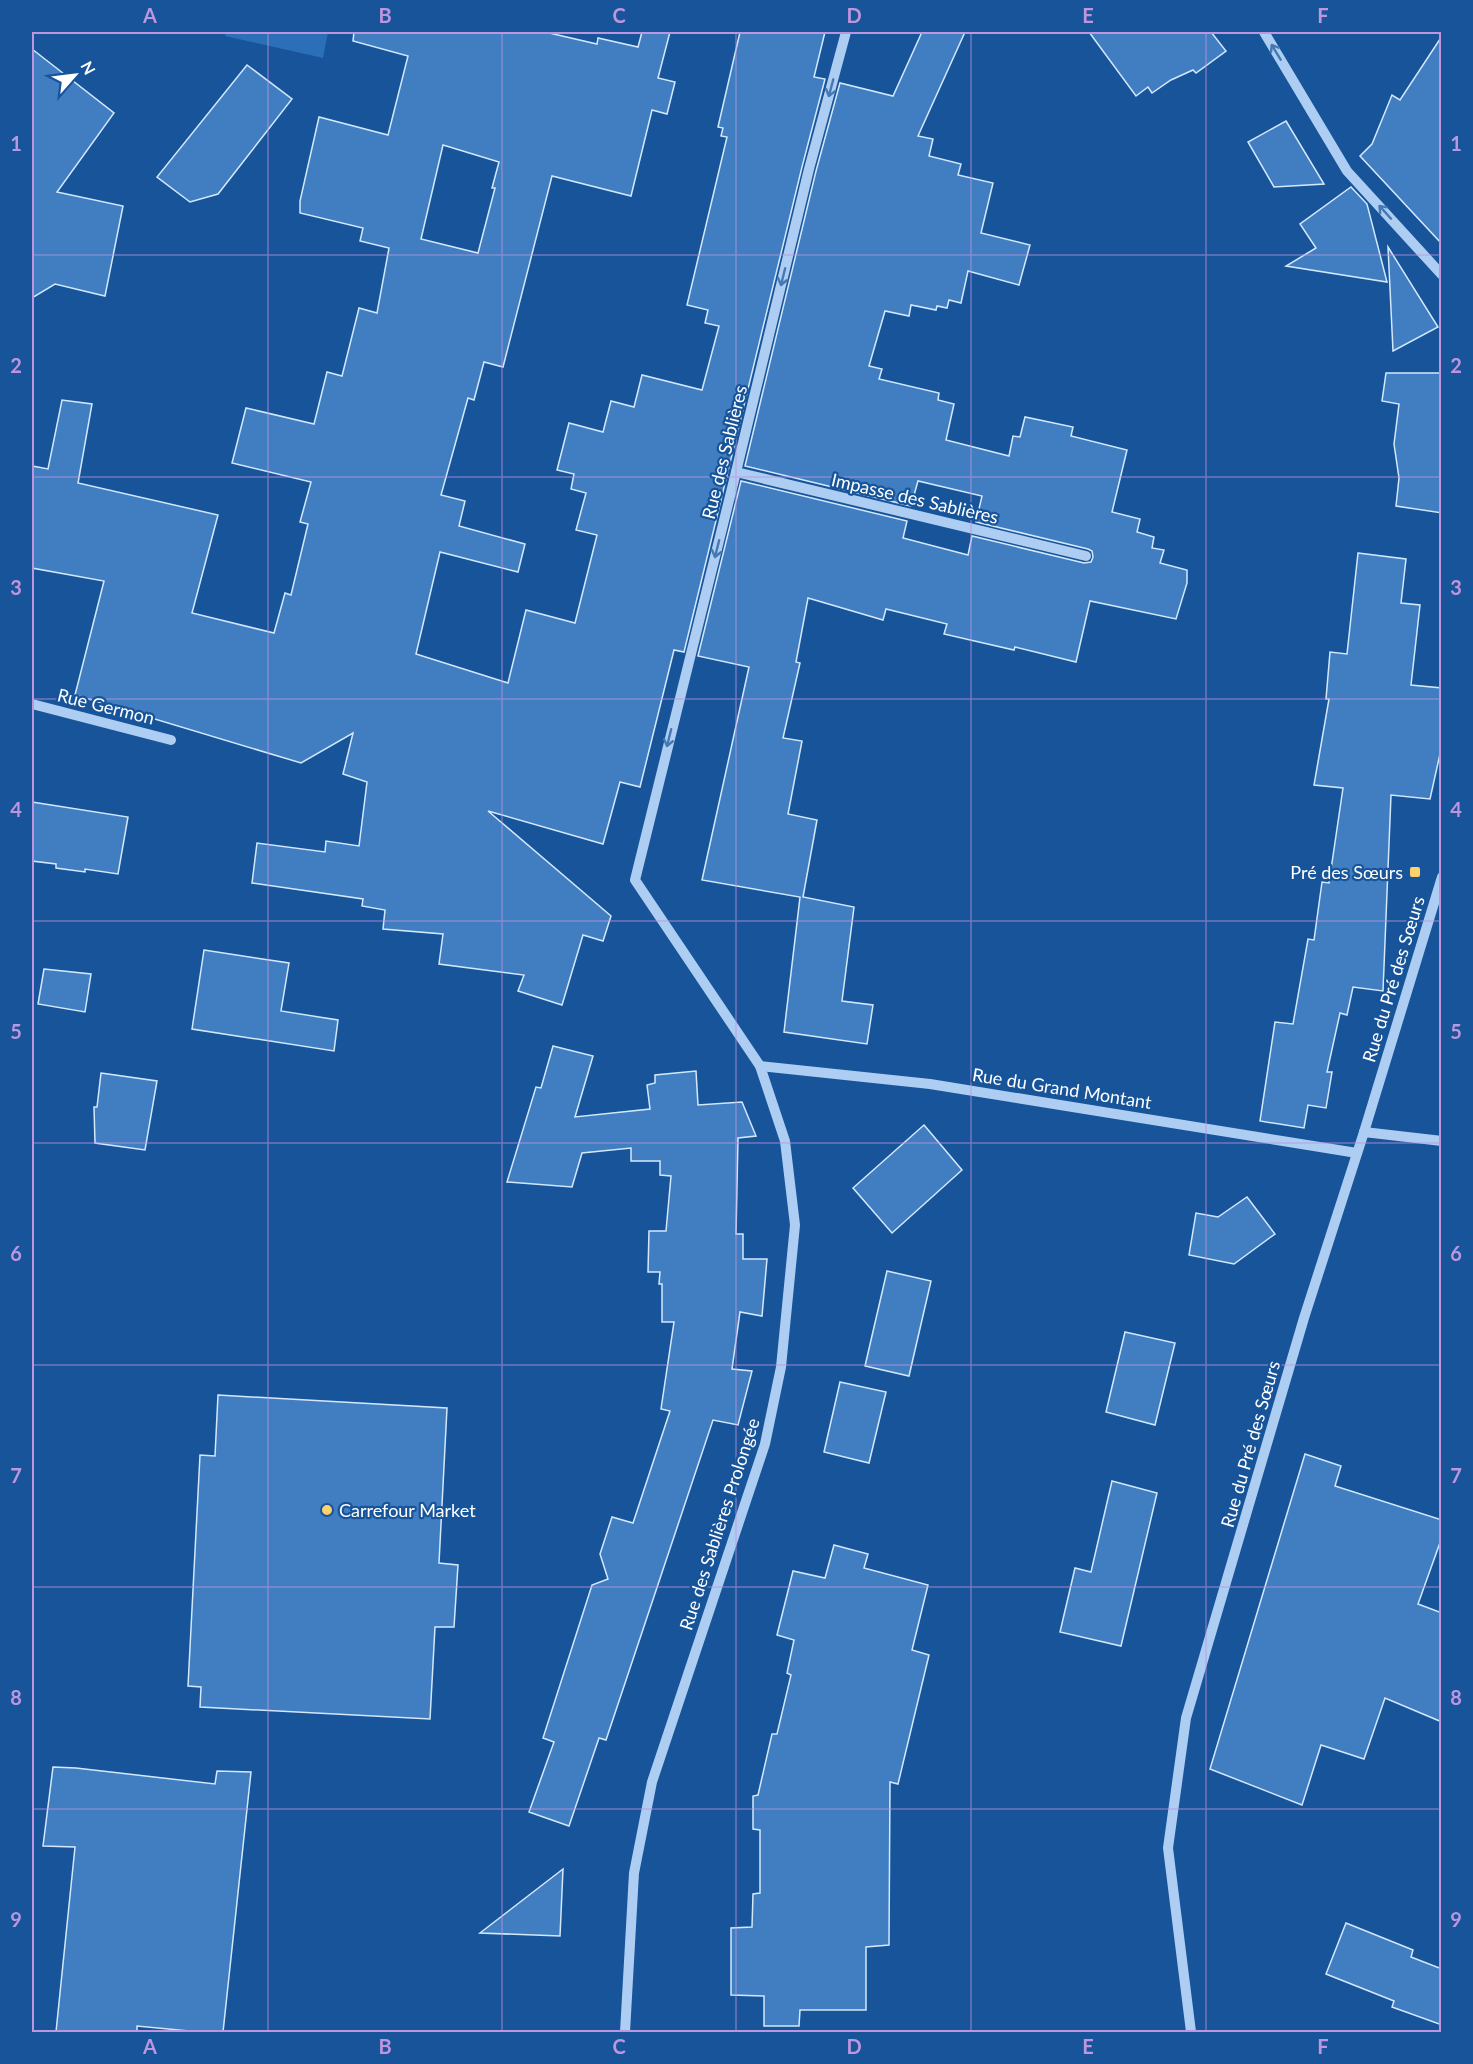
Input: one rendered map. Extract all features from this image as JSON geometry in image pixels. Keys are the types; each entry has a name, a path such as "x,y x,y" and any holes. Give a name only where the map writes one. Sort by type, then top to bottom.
{"street":[{"name":"Rue des Sablières","path":"635,880 809,170 846,32"},
{"path":"1264,32 1347,171 1442,274"},
{"name":"Impasse des Sablières","path":"736,472 1086,556"},
{"name":"Rue Germon","path":"32,704 171,740"},
{"name":"Rue du Pré des Sœurs","path":"1191,2032 1168,1848 1186,1718 1304,1318 1442,877"},
{"name":"Rue des Sablières Prolongée","path":"625,2032 634,1873 652,1782 765,1444 781,1367 795,1225 785,1141 760,1066 635,880"},
{"name":"Rue du Grand Montant","path":"760,1066 930,1083 1357,1153"},
{"path":"1364,1132 1442,1141"}],"shaded area":[{"path":"226,32 328,32 323,58 225,36"}],"building":[{"path":"354,32 545,32 597,44 598,38 638,47 642,32 670,32 658,78 675,82 667,114 652,110 631,196 552,176 503,367 484,362 474,400 468,398 441,495 465,501 459,526 525,544 518,572 440,552 416,654 508,683 526,610 575,623 597,535 576,530 586,493 571,489 574,474 557,470 569,423 603,432 611,401 634,407 642,375 702,390 719,326 705,323 708,310 687,305 727,137 721,136 723,128 718,127 740,32 825,32 814,77 825,79 684,652 674,650 640,787 620,782 603,844 488,811 611,916 603,941 583,935 562,1005 518,991 524,975 439,964 443,934 383,929 385,910 362,906 363,899 252,883 257,843 325,852 326,841 359,846 367,782 343,774 353,733 301,763 75,695 104,581 32,568 32,466 48,469 62,400 92,404 78,483 218,515 192,613 274,633 285,593 291,595 308,524 300,522 311,482 232,463 246,408 314,424 327,372 342,376 359,308 377,313 389,248 360,241 363,228 300,213 300,201 319,117 388,135 408,56 353,41","holes":["443,145 499,162 492,188 495,188 478,253 421,239"]},
{"path":"922,32 965,32 918,136 933,139 929,156 961,164 958,175 993,183 981,233 1030,245 1019,285 968,271 961,303 949,300 947,308 937,306 936,310 911,305 909,316 885,311 869,366 882,369 879,379 939,393 938,400 954,404 946,440 1009,456 1013,436 1020,437 1025,417 1073,427 1071,436 1127,450 1112,512 1140,519 1137,532 1154,537 1152,548 1164,550 1160,563 1187,570 1187,583 1176,619 1090,601 1076,662 1015,647 1014,650 944,634 947,624 886,609 883,620 808,598 796,662 800,663 783,738 802,741 788,814 817,820 803,897 854,907 842,1001 873,1005 867,1044 784,1032 800,897 702,880 749,667 698,656 741,481 907,521 903,538 968,555 972,536 1084,563 1091,562 1093,557 1092,551 1088,549 976,522 982,496 918,481 911,506 745,466 816,171 840,83 893,96"},
{"path":"1089,32 1211,32 1226,51 1196,73 1193,70 1171,80 1152,93 1148,87 1136,96"},
{"path":"1442,36 1442,244 1360,156 1372,144 1392,95 1400,100"},
{"path":"32,49 114,113 57,192 123,206 105,296 55,284 32,298"},
{"path":"247,65 292,99 218,194 190,202 157,177"},
{"path":"1286,121 1324,184 1274,187 1248,142"},
{"path":"1351,187 1367,204 1387,282 1286,266 1316,248 1300,224"},
{"path":"1388,247 1438,327 1393,351"},
{"path":"1386,373 1442,373 1442,513 1396,506 1399,478 1394,444 1399,404 1382,401"},
{"path":"1358,553 1406,559 1401,603 1420,605 1411,685 1442,688 1442,745 1430,799 1391,795 1383,991 1353,987 1347,1015 1340,1013 1327,1072 1332,1072 1326,1108 1308,1105 1304,1128 1260,1121 1275,1022 1293,1024 1308,939 1314,940 1322,882 1329,883 1343,788 1314,785 1329,699 1326,699 1330,652 1347,654"},
{"path":"32,802 128,817 118,874 56,868 56,864 32,861"},
{"path":"204,950 289,963 281,1011 338,1020 334,1051 192,1029"},
{"path":"44,969 91,974 85,1012 38,1004"},
{"path":"553,1046 593,1056 575,1117 650,1109 647,1085 655,1083 655,1075 696,1071 698,1105 742,1102 756,1136 738,1138 736,1234 743,1234 743,1259 767,1259 762,1316 740,1312 732,1369 752,1371 738,1425 713,1420 606,1740 599,1738 569,1826 529,1812 554,1742 543,1738 592,1585 608,1579 600,1554 612,1517 633,1523 670,1411 661,1409 674,1322 662,1322 660,1272 648,1272 649,1231 666,1231 671,1176 660,1175 660,1161 631,1161 631,1148 582,1153 572,1187 507,1182 536,1087 541,1088"},
{"path":"101,1073 157,1081 145,1150 95,1143 94,1107 97,1107"},
{"path":"924,1125 962,1170 892,1233 853,1188"},
{"path":"1247,1197 1275,1234 1234,1264 1189,1255 1196,1213 1218,1217"},
{"path":"887,1271 931,1281 909,1376 865,1366"},
{"path":"1125,1332 1175,1343 1155,1425 1106,1412"},
{"path":"840,1382 886,1392 869,1463 824,1452"},
{"name":"Carrefour Market","path":"218,1395 447,1408 439,1563 458,1565 454,1627 435,1627 430,1719 200,1707 201,1687 188,1686 200,1455 215,1456"},
{"path":"1305,1454 1341,1466 1335,1486 1442,1520 1442,1537 1418,1604 1442,1613 1442,1722 1385,1698 1364,1759 1321,1745 1302,1805 1210,1769"},
{"path":"1112,1481 1157,1493 1121,1646 1060,1632 1075,1568 1091,1572"},
{"path":"834,1545 868,1554 864,1568 928,1585 912,1650 929,1655 898,1784 890,1782 889,1945 866,1947 866,2010 800,2010 799,2026 764,2026 764,1996 731,1995 731,1928 752,1927 753,1894 760,1893 760,1830 753,1829 753,1796 758,1795 772,1734 777,1734 791,1675 787,1673 794,1640 777,1635 793,1571 825,1578"},
{"path":"53,1767 215,1784 217,1771 251,1772 223,2032 137,2026 137,2032 56,2032 75,1847 43,1846"},
{"path":"563,1869 560,1936 480,1933"},
{"path":"1346,1923 1413,1950 1411,1957 1442,1969 1442,2025 1392,2007 1394,2001 1326,1974"}],"place":[{"name":"Pré des Sœurs","path":"1415,872"},
{"name":"Carrefour Market","path":"327,1510"}]}
